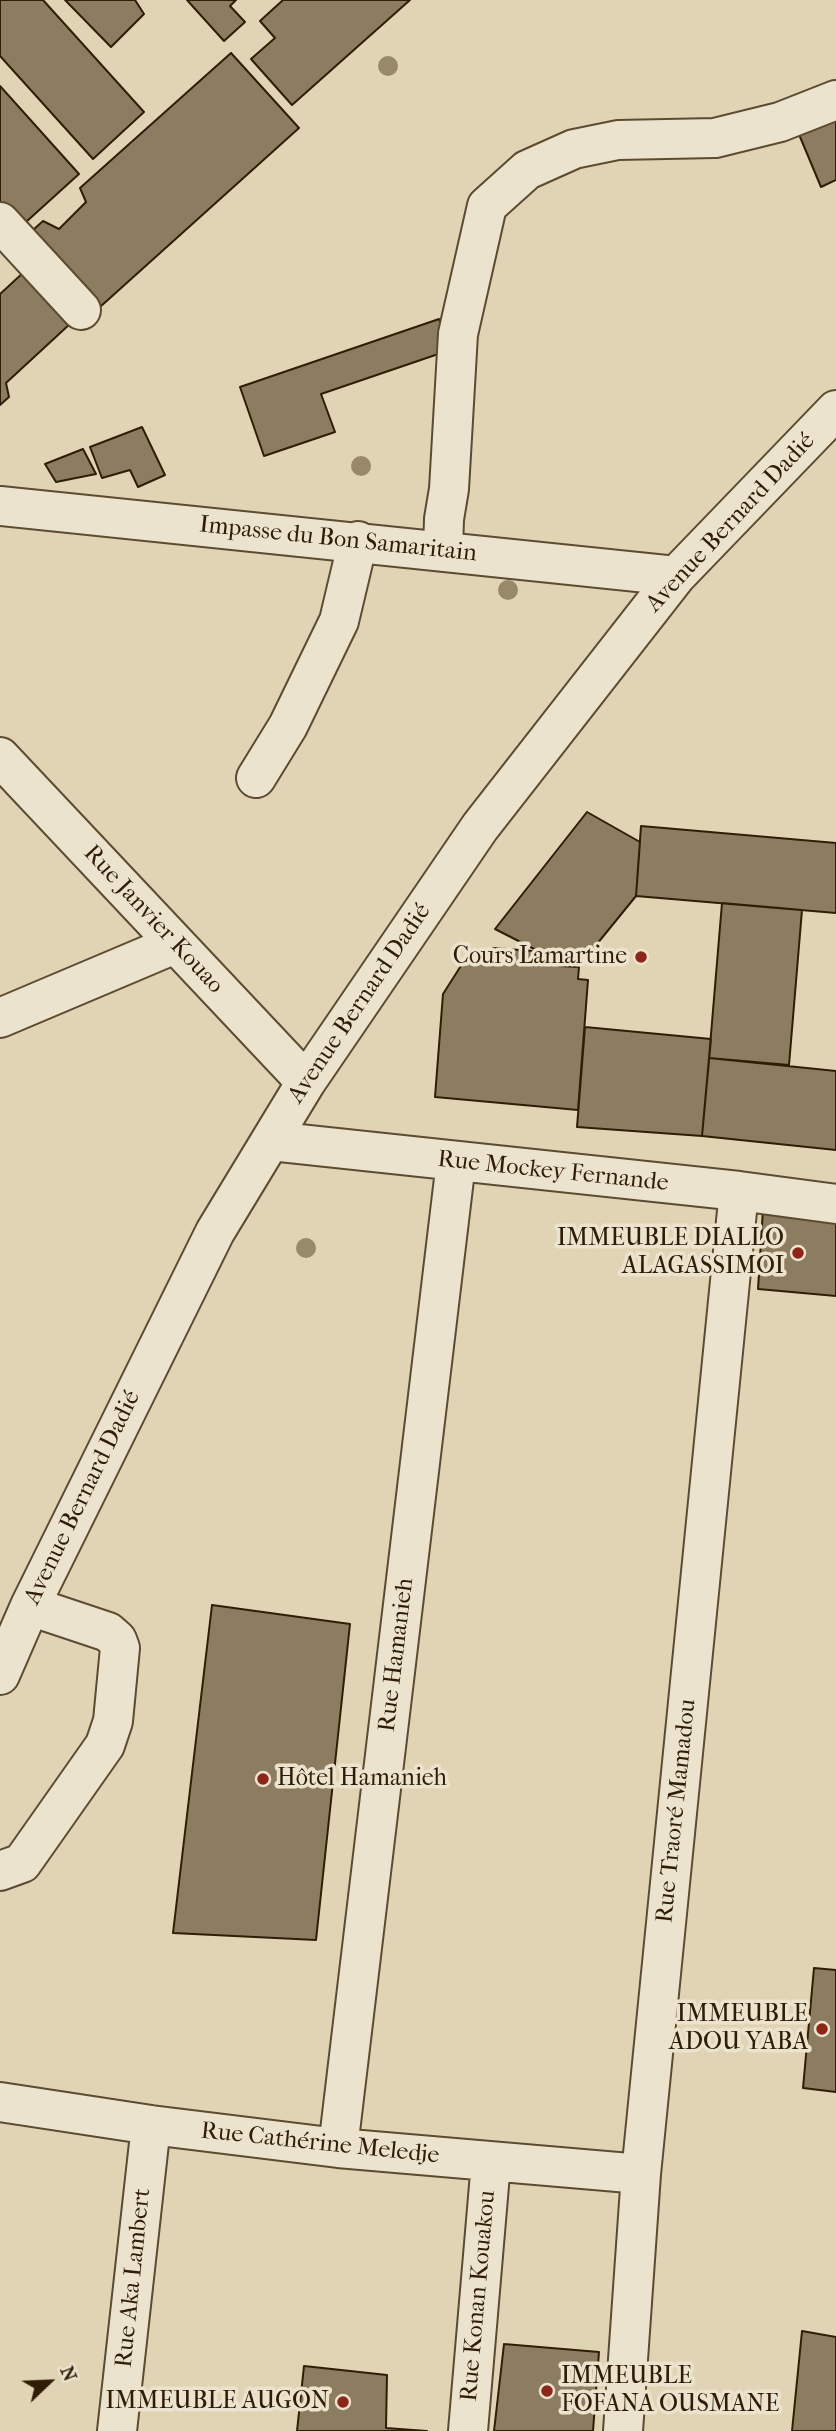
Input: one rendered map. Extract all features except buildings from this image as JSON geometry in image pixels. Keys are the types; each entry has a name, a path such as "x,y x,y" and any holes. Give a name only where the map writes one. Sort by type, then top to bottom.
{"street":[{"path":"443,551 458,334 487,206 527,170 574,149 618,140 715,138 780,122 836,100"},
{"path":"0,222 81,310"},
{"name":"Avenue Bernard Dadié","path":"0,1675 30,1606 215,1231 306,1082 480,827 676,576 836,410"},
{"name":"Impasse du Bon Samaritain","path":"0,506 676,576"},
{"path":"256,779 288,726 340,621 358,541"},
{"name":"Rue Janvier Kouao","path":"0,757 306,1082"},
{"path":"0,1018 175,944"},
{"name":"Rue Mockey Fernande","path":"271,1141 739,1191 836,1204"},
{"name":"Rue Hamanieh","path":"338,2148 456,1162"},
{"name":"Rue Traoré Mamadou","path":"624,2431 641,2174 739,1191"},
{"path":"0,1871 22,1863 105,1745 113,1721 120,1648 117,1640 108,1632 30,1606"},
{"name":"Rue Cathérine Meledje","path":"0,2102 151,2125 338,2148 641,2174"},
{"name":"Rue Aka Lambert","path":"117,2431 151,2125"},
{"name":"Rue Konan Kouakou","path":"468,2431 491,2162"}],"place":[{"name":"Cours Lamartine","path":"641,957"},
{"name":"IMMEUBLE DIALLO ALAGASSIMOI","path":"798,1253"},
{"name":"Hôtel Hamanieh","path":"263,1779"},
{"name":"IMMEUBLE ADOU YABA","path":"822,2029"},
{"name":"IMMEUBLE FOFANA OUSMANE","path":"547,2391"},
{"name":"IMMEUBLE AUGON","path":"343,2402"}]}
